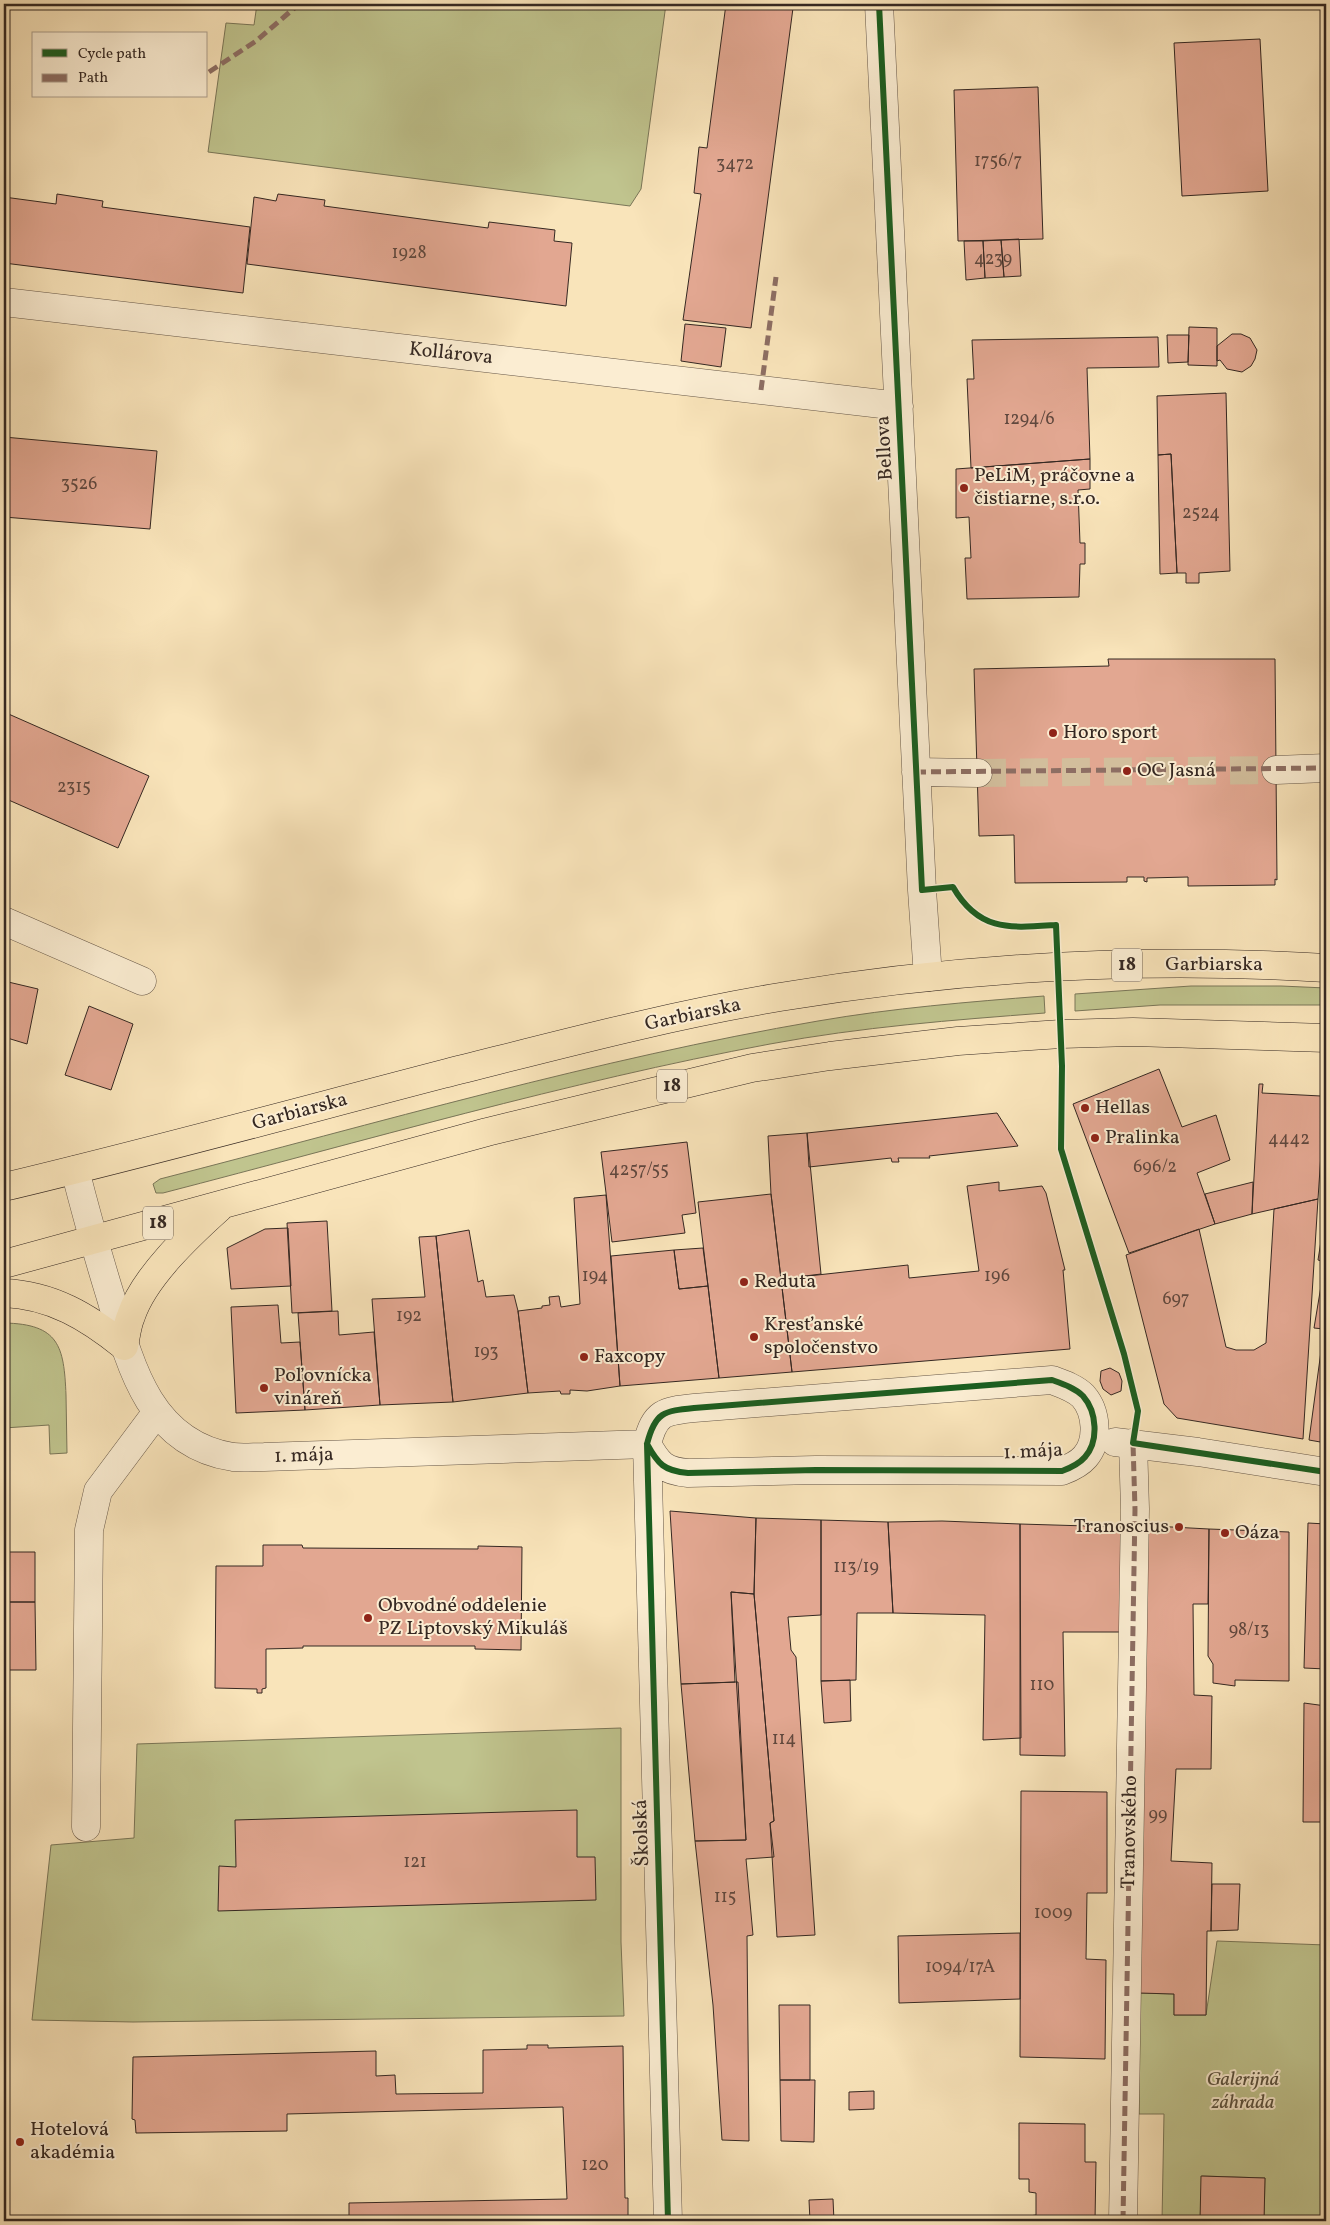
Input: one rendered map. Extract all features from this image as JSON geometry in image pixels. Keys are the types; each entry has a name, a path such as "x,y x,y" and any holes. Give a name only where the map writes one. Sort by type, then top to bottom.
{"main road":[{"name":"Garbiarska","path":"75,1170 608,1033 772,999 928,977 1095,966 1264,965 1326,968"},
{"name":"18","path":"4,1264 94,1241 487,1132 653,1090 752,1068 830,1056 958,1041 1061,1034 1133,1032 1326,1038"},
{"name":"18","path":"4,1186 75,1170"},
{"path":"4,1293 38,1298 60,1304 81,1314 124,1346 131,1315 143,1293 178,1247 222,1206"}],"street":[{"name":"Bellova","path":"879,4 916,772 928,977"},
{"name":"Kollárova","path":"4,302 899,406"},
{"path":"1276,770 1326,768"},
{"path":"916,772 978,773"},
{"path":"4,921 142,981"},
{"name":"1. mája","path":"75,1170 124,1346 139,1385 157,1412 191,1440 218,1453 235,1457 647,1444 661,1465 672,1472 816,1470 1062,1471 1085,1457 1094,1439"},
{"path":"647,1444 654,1422 659,1416 676,1410 1052,1380 1070,1387 1083,1396 1092,1410 1094,1439 1326,1472"},
{"path":"86,1827 89,1530 98,1491 157,1412"},
{"name":"Školská","path":"647,1444 668,2221"},
{"name":"Tranovského","path":"1123,2221 1136,1509 1132,1444"}],"green space":[{"path":"257,4 666,4 641,189 630,206 208,152 226,23 254,25"},
{"path":"1191,986 1326,988 1326,1005 1160,1005 1075,1011 1075,994"},
{"path":"1044,996 1045,1013 942,1021 770,1044 694,1059 541,1094 163,1193 156,1193 153,1184 160,1179 405,1114 570,1073 735,1036 874,1012"},
{"path":"4,1323 22,1324 47,1333 55,1341 60,1351 65,1378 67,1453 50,1454 49,1425 4,1428"},
{"path":"621,1728 621,1942 624,2016 133,2022 32,2020 51,1845 134,1838 137,1744"},
{"name":"Galerijná záhrada","path":"1217,1941 1326,1945 1326,2221 1264,2221 1265,2178 1202,2176 1200,2221 1162,2221 1164,2114 1139,2114 1139,1993 1174,1994 1174,2015 1206,2015"}],"building":[{"path":"726,4 756,4 793,8 751,328 683,320 701,194 694,193 699,147 707,148"},
{"path":"1260,39 1268,191 1182,196 1174,43"},
{"path":"1038,87 1043,239 958,241 954,90"},
{"path":"57,194 103,201 102,207 250,227 243,293 4,263 4,197 56,204"},
{"path":"278,194 325,200 324,206 488,228 489,222 555,230 554,241 572,243 566,306 247,264 254,197 276,201"},
{"path":"1019,239 1021,276 1004,277 1001,240"},
{"path":"1001,240 1004,277 985,278 983,241"},
{"path":"964,241 983,241 985,278 966,280"},
{"path":"685,324 726,328 721,367 681,361"},
{"path":"1189,327 1217,328 1217,366 1188,365"},
{"path":"1232,334 1241,334 1250,338 1257,350 1251,366 1242,372 1227,369 1220,360 1217,361 1217,346"},
{"path":"1167,335 1189,335 1188,362 1168,363"},
{"path":"1158,337 1159,367 1087,368 1090,459 971,468 967,379 974,379 972,340"},
{"path":"1226,393 1230,571 1199,573 1199,583 1186,583 1186,573 1177,573 1171,454 1158,455 1157,396"},
{"path":"4,437 157,451 150,529 4,517"},
{"path":"1171,454 1177,573 1160,574 1158,455"},
{"path":"1090,459 1090,489 1078,490 1080,543 1085,543 1085,564 1080,564 1079,597 967,599 965,558 971,558 969,517 956,518 956,469"},
{"name":"OC Jasná","path":"1108,659 1275,659 1277,880 1275,879 1275,885 1188,886 1188,877 1147,878 1147,882 1144,881 1144,877 1127,877 1127,882 1015,883 1014,835 979,836 974,669 1109,666"},
{"path":"4,712 149,776 118,848 4,798"},
{"path":"4,981 38,989 27,1044 4,1037"},
{"path":"89,1006 133,1024 111,1090 65,1075"},
{"path":"1159,1069 1182,1127 1216,1115 1230,1160 1197,1173 1215,1224 1129,1253 1073,1104"},
{"path":"1259,1084 1263,1084 1262,1093 1321,1096 1321,1093 1325,1093 1318,1199 1252,1214"},
{"path":"997,1113 1018,1146 929,1156 930,1158 898,1158 899,1162 892,1162 891,1158 809,1167 807,1133"},
{"path":"807,1133 821,1274 781,1279 771,1194 768,1136"},
{"path":"687,1142 696,1213 682,1215 685,1233 612,1242 601,1152"},
{"path":"1326,1144 1326,1196 1323,1195"},
{"path":"999,1182 999,1191 1042,1186 1046,1193 1065,1270 1063,1270 1070,1349 792,1372 781,1279 908,1265 909,1278 979,1271 967,1186"},
{"path":"1253,1182 1252,1214 1215,1224 1205,1194"},
{"name":"Reduta","path":"771,1194 792,1372 719,1378 698,1202"},
{"path":"606,1195 620,1386 587,1391 570,1390 570,1394 561,1394 560,1391 528,1393 518,1311 550,1305 549,1297 559,1296 561,1307 580,1304 574,1198"},
{"path":"1318,1199 1303,1439 1177,1418 1164,1404 1126,1255 1199,1229 1226,1347 1236,1350 1254,1350 1266,1343 1274,1209"},
{"path":"327,1221 332,1311 292,1313 287,1223"},
{"path":"1324,1222 1326,1223 1326,1443 1309,1440 1324,1329 1314,1328 1325,1262 1318,1260"},
{"path":"288,1228 291,1286 231,1289 227,1248 265,1229"},
{"path":"469,1230 478,1282 483,1280 486,1297 514,1295 518,1311 528,1393 453,1402 436,1236"},
{"path":"436,1236 453,1402 380,1405 372,1299 425,1297 419,1237"},
{"path":"703,1248 708,1286 679,1289 674,1250"},
{"path":"674,1250 679,1289 708,1286 719,1378 620,1386 611,1256"},
{"path":"278,1305 281,1343 300,1342 305,1410 236,1413 231,1307"},
{"path":"338,1311 339,1335 374,1332 380,1405 305,1410 298,1313"},
{"path":"1110,1368 1119,1373 1122,1381 1121,1391 1111,1395 1103,1389 1100,1381 1101,1371"},
{"path":"670,1511 756,1518 754,1594 731,1592 735,1682 681,1684"},
{"path":"756,1518 821,1520 821,1615 788,1617 791,1650 796,1657 815,1935 777,1937 770,1823 774,1821 754,1594"},
{"path":"821,1520 888,1522 893,1613 857,1613 856,1680 821,1681"},
{"path":"942,1521 1020,1524 1021,1738 983,1740 985,1615 893,1613 888,1522"},
{"path":"1308,1523 1326,1524 1326,1669 1304,1668"},
{"path":"1020,1524 1121,1527 1121,1632 1063,1632 1065,1756 1020,1755"},
{"path":"1148,1527 1209,1529 1208,1604 1193,1604 1194,1695 1212,1696 1211,1769 1176,1769 1171,1861 1212,1863 1211,1931 1207,1931 1206,2015 1174,2015 1174,1994 1139,1993"},
{"path":"1209,1529 1289,1532 1289,1681 1235,1680 1235,1686 1213,1683 1213,1664 1208,1656"},
{"name":"Obvodné oddelenie PZ Liptovský Mikuláš","path":"263,1545 302,1545 303,1548 478,1549 478,1546 522,1547 521,1650 475,1649 475,1646 303,1646 303,1648 266,1649 266,1688 262,1689 262,1693 257,1693 257,1689 215,1688 216,1566 263,1566"},
{"path":"4,1552 35,1552 35,1602 4,1602"},
{"path":"731,1592 754,1594 774,1821 770,1823 774,1857 746,1859 753,1935 747,1936 749,2141 722,2140 713,2005 695,1841 746,1840"},
{"path":"4,1602 35,1602 36,1670 4,1670"},
{"path":"850,1680 851,1721 824,1723 821,1681"},
{"path":"738,1682 746,1840 695,1841 681,1684"},
{"path":"1304,1703 1326,1706 1326,1784 1323,1822 1303,1822"},
{"path":"1021,1791 1107,1792 1107,1893 1087,1893 1086,1959 1106,1960 1105,2059 1020,2057"},
{"path":"577,1810 577,1857 595,1857 596,1900 218,1911 219,1866 236,1867 235,1820"},
{"path":"1212,1884 1240,1884 1238,1930 1211,1931"},
{"path":"1020,1933 1020,1999 899,2003 898,1936"},
{"path":"779,2005 810,2005 810,2080 780,2080"},
{"path":"527,2045 548,2045 548,2048 623,2046 625,2198 628,2198 628,2221 349,2221 349,2203 567,2199 563,2107 287,2114 287,2131 136,2133 135,2120 132,2119 133,2057 376,2051 376,2076 395,2075 396,2094 483,2093 483,2050 527,2049"},
{"path":"780,2080 815,2080 814,2142 781,2141"},
{"path":"874,2091 874,2109 849,2110 849,2092"},
{"path":"1019,2123 1085,2124 1085,2162 1096,2162 1095,2221 1029,2221 1029,2216 1036,2215 1036,2193 1029,2192 1029,2179 1019,2179"},
{"path":"1201,2176 1265,2178 1264,2221 1200,2221"},
{"path":"833,2199 834,2221 810,2221 809,2200"}],"tunnel":[{"path":"978,773 1276,770"}],"marked path":[{"path":"209,72 256,41 299,4"},
{"path":"761,390 776,277"},
{"path":"916,772 1326,768"},
{"path":"1123,2221 1135,1509 1133,1443 1136,1444"}],"cycle path":[{"path":"879,4 922,890 953,887 963,902 974,912 985,920 997,924 1024,927 1056,925 1062,1066 1061,1149 1124,1354 1138,1411 1133,1443 1326,1472"},
{"path":"647,1444 658,1461 667,1468 688,1473 816,1470 1062,1471 1077,1464 1090,1450 1093,1443 1094,1426 1091,1410 1083,1396 1073,1388 1052,1380 684,1409 668,1412 657,1419 647,1444 668,2221"}],"place":[{"name":"PeLiM, práčovne a čistiarne, s.r.o.","path":"964,488"},
{"name":"Horo sport","path":"1053,733"},
{"name":"OC Jasná","path":"1127,771"},
{"name":"Hellas","path":"1085,1108"},
{"name":"Pralinka","path":"1095,1138"},
{"name":"Reduta","path":"744,1282"},
{"name":"Kresťanské spoločenstvo","path":"754,1337"},
{"name":"Faxcopy","path":"584,1357"},
{"name":"Poľovnícka vináreň","path":"264,1388"},
{"name":"Tranoscius","path":"1179,1527"},
{"name":"Oáza","path":"1225,1533"},
{"name":"Obvodné oddelenie PZ Liptovský Mikuláš","path":"368,1618"},
{"name":"Hotelová akadémia","path":"20,2142"}]}
